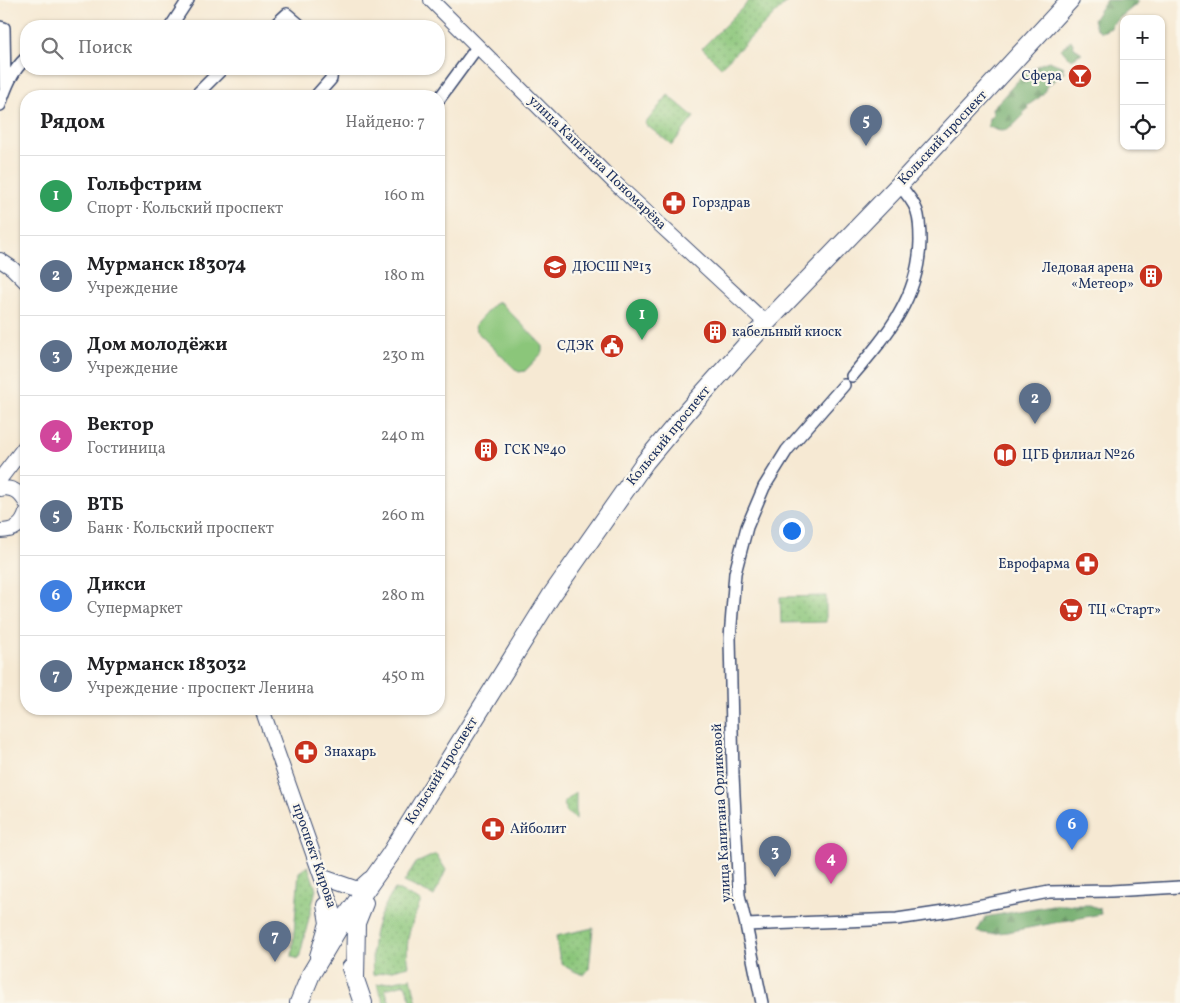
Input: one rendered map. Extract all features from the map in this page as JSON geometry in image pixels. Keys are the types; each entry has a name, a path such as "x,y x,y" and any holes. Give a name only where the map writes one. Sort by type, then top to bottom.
{"main road":[{"name":"Кольский проспект","path":"299,1003 311,974 338,927 378,871 551,596 599,526 658,447 689,409 766,323 899,185 1070,0"},
{"path":"354,979 356,923 378,871"},
{"name":"проспект Кирова","path":"338,927 363,1003"}],"street":[{"path":"174,20 188,0"},
{"name":"улица Капитана Пономарёва","path":"431,0 615,184 766,323"},
{"path":"280,20 286,14 293,20"},
{"path":"0,28 4,28 5,87"},
{"path":"445,91 478,46"},
{"path":"0,105 5,87 20,63"},
{"path":"201,90 216,75"},
{"path":"321,90 331,79 331,75"},
{"name":"улица Капитана Орликовой","path":"762,1003 739,895 733,775 730,638 735,573 747,527 764,488 786,450 848,380 899,316 912,288 920,255 920,219 913,200 899,185"},
{"path":"0,260 20,276"},
{"path":"0,479 20,453"},
{"path":"0,488 14,490 20,494"},
{"path":"0,531 9,531 17,528 20,524"},
{"name":"проспект Кирова","path":"264,715 338,927"},
{"path":"311,974 327,923 321,876 358,889 378,871"},
{"path":"746,925 897,919 951,911 1049,892 1180,887"}],"green space":[{"path":"750,0 789,0 721,67 702,48"},
{"path":"1106,0 1138,0 1138,3 1123,15 1120,15 1111,28 1102,32 1096,28 1093,20"},
{"path":"1071,40 1075,48 1082,53 1072,59 1061,49"},
{"path":"1049,61 1064,67 1061,72 1065,71 1045,88 1046,90 1040,97 1027,106 1028,109 1023,113 1024,115 1007,130 999,131 988,126 989,118 993,114 992,108 1025,74 1040,64"},
{"path":"668,95 694,117 672,145 645,124"},
{"path":"498,302 543,346 543,352 525,371 519,372 516,370 476,331 475,325"},
{"path":"826,596 826,622 781,623 780,597"},
{"path":"576,792 576,819 566,812 564,803"},
{"path":"436,854 446,870 434,896 404,882 416,863"},
{"path":"308,866 316,889 299,959 292,957 299,872"},
{"path":"395,889 421,901 411,925 408,940 409,966 373,975 372,950 375,929"},
{"path":"1052,905 1090,905 1100,909 1101,914 1007,932 990,934 977,932 985,917"},
{"path":"593,928 589,969 584,975 561,962 556,936"},
{"path":"411,978 417,1003 412,1003 405,984 385,989 390,1003 384,1003 377,984"}],"place":[{"name":"Сфера","path":"1080,76"},
{"name":"ВТБ","path":"866,146"},
{"name":"Горздрав","path":"674,203"},
{"name":"ДЮСШ №13","path":"555,267"},
{"name":"Ледовая арена «Метеор»","path":"1151,276"},
{"name":"кабельный киоск","path":"715,332"},
{"name":"Гольфстрим","path":"642,340"},
{"name":"СДЭК","path":"612,346"},
{"name":"Мурманск 183074","path":"1035,424"},
{"name":"ГСК №40","path":"486,450"},
{"name":"ЦГБ филиал №26","path":"1005,455"},
{"name":"Еврофарма","path":"1087,564"},
{"name":"ТЦ «Старт»","path":"1071,610"},
{"name":"Знахарь","path":"306,752"},
{"name":"Айболит","path":"493,829"},
{"name":"Дикси","path":"1072,850"},
{"name":"Дом молодёжи","path":"775,877"},
{"name":"Вектор","path":"831,884"},
{"name":"Мурманск 183032","path":"275,962"}]}
